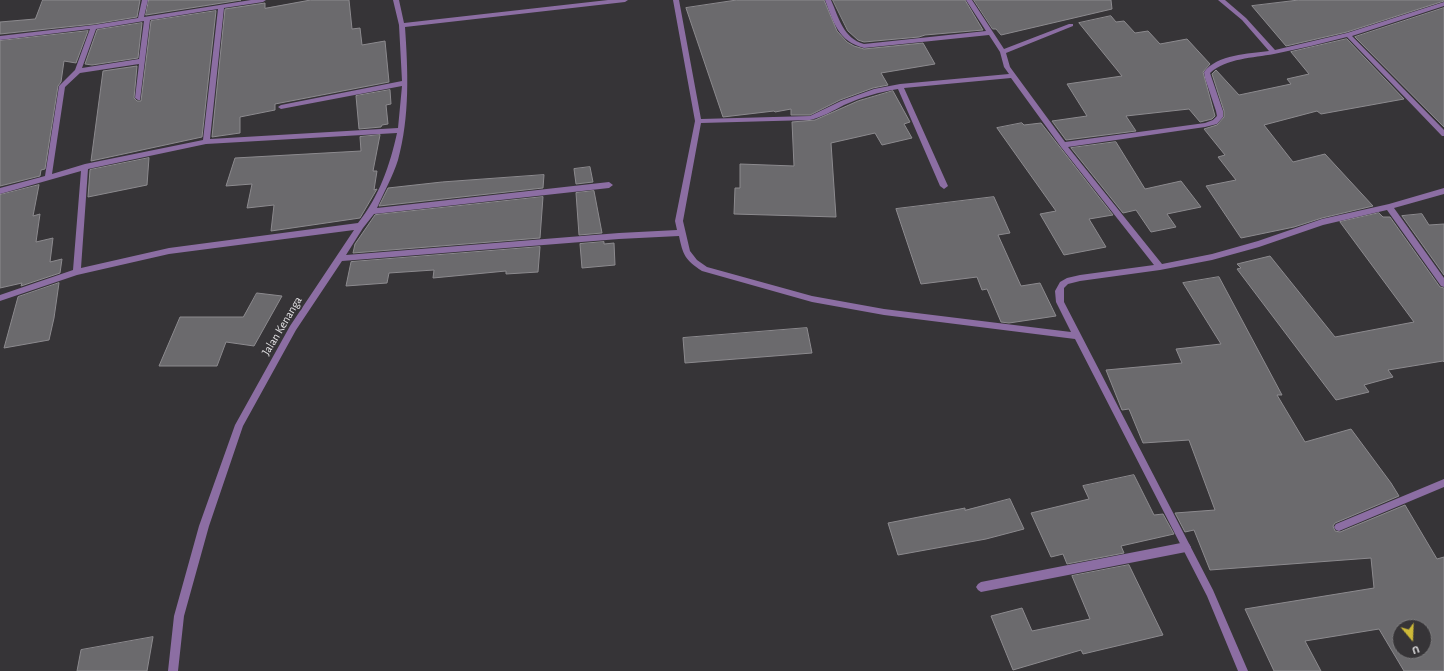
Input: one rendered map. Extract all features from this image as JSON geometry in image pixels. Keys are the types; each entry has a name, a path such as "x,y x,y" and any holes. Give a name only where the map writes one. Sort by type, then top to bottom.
{"street":[{"path":"138,98 142,61 145,0"},
{"path":"0,38 94,28 144,18 263,0"},
{"name":"Jalan Kenanga","path":"173,671 181,609 204,526 240,425 293,328 360,226 372,211 394,161 401,130 405,83 402,25 396,0"},
{"path":"402,25 625,0"},
{"path":"676,0 698,121 679,222 680,232 686,252 694,262 705,269 812,299 884,312 1077,336"},
{"path":"828,0 842,34 855,44 864,46 990,33"},
{"path":"969,0 1003,52 1007,67 1013,76 1063,145 1160,267"},
{"path":"1221,0 1244,19 1274,52"},
{"path":"1063,145 1205,125 1215,122 1220,117 1219,108 1209,82 1207,72 1215,65 1232,59 1274,52 1348,35 1444,4"},
{"path":"206,142 221,7"},
{"path":"1003,52 1071,25"},
{"path":"48,176 62,86 78,71 94,28"},
{"path":"1348,35 1444,134"},
{"path":"78,71 142,61"},
{"path":"698,121 810,118 874,91 900,86 1013,76"},
{"path":"280,107 405,83"},
{"path":"900,86 944,186"},
{"path":"0,191 48,176 85,167 206,142 401,130"},
{"path":"77,272 85,167"},
{"path":"372,211 609,185"},
{"path":"1243,671 1210,593 1060,302 1058,293 1060,287 1067,280 1160,267 1212,257 1259,244 1322,222 1389,207 1444,191"},
{"path":"1389,207 1444,284"},
{"path":"0,298 77,272 169,251 360,226"},
{"path":"340,258 680,232"},
{"path":"1339,527 1444,483"},
{"path":"981,587 1186,547"}],"building":[{"path":"43,0 140,0 137,17 94,24 0,34 0,22 35,19"},
{"path":"149,0 241,0 146,15"},
{"path":"311,0 349,0 352,29 360,28 362,45 385,41 389,82 275,104 275,110 240,117 240,133 212,137 225,9 265,3 265,8"},
{"path":"737,0 824,0 837,31 847,42 864,49 923,43 935,64 881,73 888,85 873,88 840,100 810,115 791,115 791,109 723,117 686,8"},
{"path":"833,0 965,0 983,30 864,42 858,40 848,31"},
{"path":"974,0 1111,0 1112,9 1001,35 996,29 993,29"},
{"path":"1299,0 1444,1 1347,32 1286,46 1252,6"},
{"path":"1444,8 1444,127 1355,37"},
{"path":"216,11 202,137 91,161 103,71 137,66 134,98 137,101 141,101 151,21"},
{"path":"1111,16 1116,22 1124,21 1135,33 1148,31 1160,44 1187,39 1210,64 1203,72 1215,116 1212,119 1200,122 1189,109 1126,116 1136,131 1066,140 1052,121 1087,116 1067,84 1122,76 1079,23"},
{"path":"142,23 138,58 92,65 85,64 97,30"},
{"path":"88,31 76,63 64,61 61,82 58,86 45,169 41,170 40,176 0,186 0,41"},
{"path":"1347,39 1404,99 1321,114 1317,111 1264,125 1293,162 1325,154 1373,206 1322,218 1294,227 1241,238 1206,186 1236,180 1218,157 1225,155 1204,129 1217,125 1224,117 1224,111 1212,74 1216,70 1239,95 1291,84 1287,79 1309,74 1291,52"},
{"path":"390,90 391,104 386,105 388,124 382,125 381,127 359,129 356,96"},
{"path":"893,91 910,122 904,124 912,138 882,145 875,133 831,143 836,217 734,214 735,188 740,188 740,164 794,166 792,122 815,120 858,101"},
{"path":"1022,123 1024,125 1041,123 1113,215 1089,219 1106,247 1064,255 1040,214 1056,211 997,128"},
{"path":"380,135 373,171 377,171 374,190 377,189 360,218 271,231 274,205 247,208 252,184 226,186 235,158 361,151 360,137"},
{"path":"1116,142 1145,189 1181,181 1201,207 1167,214 1176,227 1151,232 1136,210 1123,213 1071,148"},
{"path":"149,158 147,185 88,197 90,170"},
{"path":"590,167 593,182 576,184 574,169"},
{"path":"544,175 543,188 379,206 388,188 442,182"},
{"path":"39,185 33,216 40,214 36,242 53,238 50,262 62,259 60,273 21,286 22,283 0,288 0,195"},
{"path":"594,191 602,233 579,235 576,193"},
{"path":"543,197 540,238 353,253 355,244 375,215"},
{"path":"994,197 1010,233 998,235 1021,286 1040,283 1056,316 1009,323 1001,322 987,289 982,290 977,277 921,284 896,209"},
{"path":"1379,213 1383,217 1390,217 1440,287 1444,288 1444,362 1388,370 1393,377 1364,385 1369,392 1336,400 1237,269 1241,268 1237,264 1270,256 1335,337 1414,322 1340,222"},
{"path":"1422,214 1429,225 1444,224 1444,275 1402,216"},
{"path":"604,242 604,244 614,243 615,265 582,268 580,244"},
{"path":"540,247 538,272 506,274 506,271 433,278 434,270 389,273 387,283 346,286 351,262"},
{"path":"1219,277 1282,395 1277,395 1305,442 1351,429 1399,496 1335,523 1333,526 1335,531 1340,532 1405,505 1437,559 1444,557 1444,671 1404,671 1397,659 1432,659 1432,619 1392,619 1392,651 1379,629 1305,641 1321,671 1274,671 1245,609 1374,588 1371,558 1210,570 1194,530 1185,532 1175,513 1215,510 1189,440 1143,443 1129,409 1122,410 1106,370 1182,363 1176,349 1221,344 1183,283"},
{"path":"59,283 49,340 4,348 18,297"},
{"path":"257,293 282,296 254,346 226,342 217,366 159,366 180,317 243,317"},
{"path":"807,328 812,353 685,363 683,338"},
{"path":"1134,475 1154,515 1163,514 1174,534 1121,546 1124,553 1067,564 1063,554 1051,557 1031,513 1089,499 1083,486"},
{"path":"1010,499 1024,529 986,539 898,555 888,523 965,508 965,510"},
{"path":"1129,565 1163,635 1083,654 1081,650 1013,670 991,616 1022,608 1032,631 1090,619 1072,576"},
{"path":"153,637 147,671 77,671 81,650"}]}
